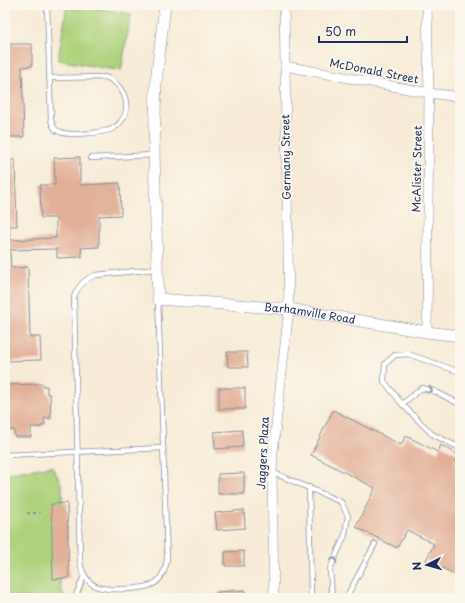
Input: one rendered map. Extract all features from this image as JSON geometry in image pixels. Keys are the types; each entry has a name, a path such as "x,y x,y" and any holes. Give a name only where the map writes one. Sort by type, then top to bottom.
{"street":[{"path":"158,299 154,155 156,82 165,5"},
{"name":"Germany Street","path":"284,5 289,309"},
{"name":"McAlister Street","path":"427,5 429,93 427,332"},
{"name":"McDonald Street","path":"285,66 429,93 460,97"},
{"name":"Barhamville Road","path":"158,299 289,309 460,336"},
{"name":"Jaggers Plaza","path":"274,598 273,451 289,309"}],"lane":[{"path":"47,5 51,120 53,127 66,134 106,132 114,128 125,114 126,104 124,93 113,80 105,78 50,78"},
{"path":"91,158 154,155"},
{"path":"156,269 96,275 87,278 77,290 74,297 80,562 84,576 97,588 104,590 142,588 150,586 156,582 166,568 167,559 158,299"},
{"path":"460,372 408,354 395,355 385,364 384,381 402,404 432,434 460,448"},
{"path":"402,404 422,388 434,391 460,404"},
{"path":"5,455 163,448"},
{"path":"272,472 341,502 348,516 345,535 330,569 332,598"},
{"path":"309,487 310,598"},
{"path":"346,598 375,544"},
{"path":"75,598 84,576"}],"path":[{"path":"27,513 40,513"}],"green space":[{"path":"67,5 79,5 131,14 121,71 58,60"},
{"path":"52,466 62,485 64,579 59,579 64,598 5,598 5,474"}],"building":[{"path":"5,44 32,44 32,66 22,67 24,137 7,137 7,160 15,160 17,226 9,226 10,240 56,238 56,218 41,218 40,185 55,185 54,158 80,157 80,185 120,183 121,215 99,216 99,247 81,248 82,257 57,258 57,249 10,250 11,268 28,267 30,337 40,337 41,360 5,361"},
{"path":"227,352 247,352 248,367 228,367"},
{"path":"43,384 43,386 47,386 47,394 50,394 51,418 44,418 45,425 42,425 42,427 31,427 31,437 15,437 14,430 5,430 5,385"},
{"path":"219,388 245,388 245,409 219,409"},
{"path":"333,410 401,445 406,436 438,452 441,445 459,455 455,462 460,464 460,572 458,576 426,560 434,544 407,530 397,548 356,527 375,488 311,455"},
{"path":"242,430 243,447 215,449 214,432"},
{"path":"244,473 244,494 218,494 218,474"},
{"path":"67,503 69,578 53,579 51,504"},
{"path":"244,510 245,528 217,530 215,513"},
{"path":"244,551 244,566 225,566 225,552"},
{"path":"245,590 246,598 218,598 217,592"}]}
